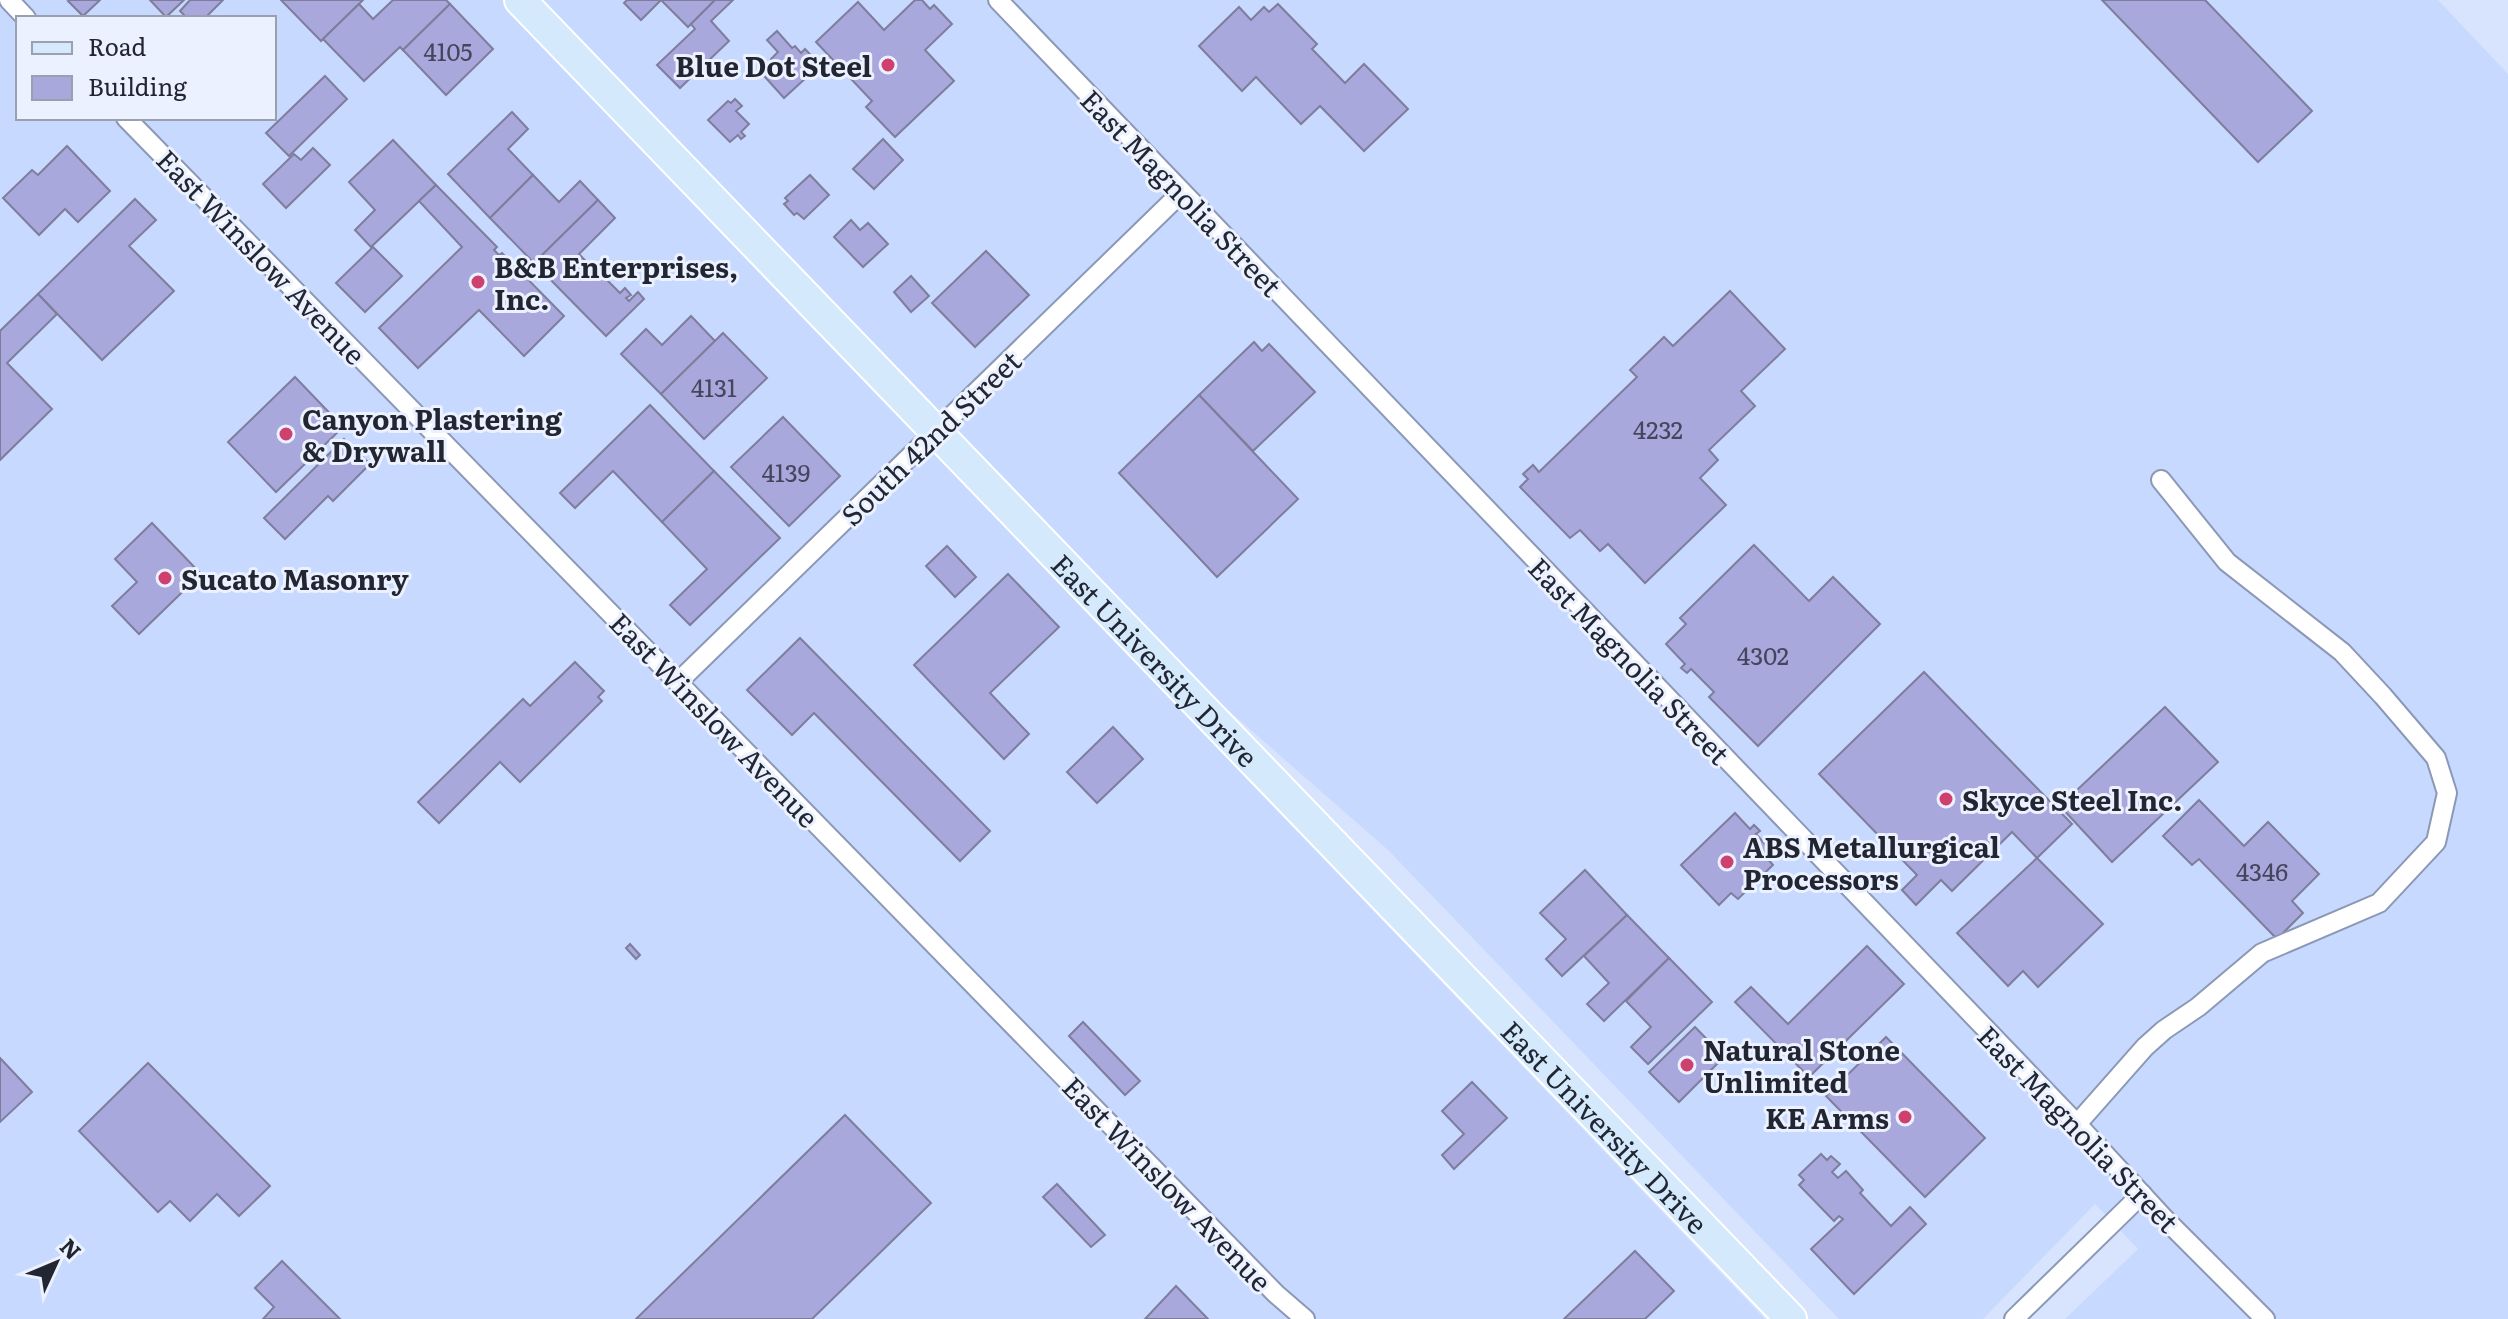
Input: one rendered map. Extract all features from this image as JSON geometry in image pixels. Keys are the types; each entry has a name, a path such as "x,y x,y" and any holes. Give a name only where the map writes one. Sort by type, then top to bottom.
{"main road":[{"name":"East University Drive","path":"520,0 1791,1319"}],"street":[{"path":"9,0 24,16"},
{"name":"East Magnolia Street","path":"998,0 2265,1319"},
{"name":"East Winslow Avenue","path":"128,120 1276,1294 1305,1319"},
{"name":"South 42nd Street","path":"678,682 1182,192"},
{"path":"2077,1124 2145,1047 2262,953 2379,903 2436,842 2447,793 2436,758 2383,696 2342,652 2227,562 2161,480"},
{"path":"2014,1319 2142,1194"}],"shaded area":[{"path":"0,0 2438,0 2508,74 2508,1319 2065,1319 2138,1249 2095,1204 1983,1319 1839,1319 1388,850 934,453 1765,1319 0,1319"}],"building":[{"path":"70,0 100,0 83,16"},
{"path":"150,0 184,0 167,16"},
{"path":"190,0 223,0 207,16 185,16 180,11"},
{"path":"281,0 363,0 321,41"},
{"path":"393,0 446,0 450,4 403,50 400,47 364,81 323,39 359,4 373,19"},
{"path":"627,0 661,0 641,20 624,3"},
{"path":"661,0 715,0 688,27"},
{"path":"715,0 733,0 711,21 729,41 680,88 657,65 695,29 691,24"},
{"name":"Blue Dot Steel","path":"915,0 922,0 930,9 934,5 952,24 925,50 954,81 895,137 866,107 872,101 816,42 858,2 884,30"},
{"path":"2102,0 2205,0 2312,111 2258,162"},
{"path":"450,4 493,49 446,95 403,50"},
{"path":"1278,4 1317,44 1312,49 1345,83 1364,64 1408,109 1364,151 1320,106 1301,124 1256,77 1242,91 1199,46 1239,7 1251,20 1264,7 1269,12"},
{"path":"777,31 792,48 795,46 801,53 805,49 820,65 784,98 765,77 777,66 771,59 778,52 767,40"},
{"path":"325,76 347,99 289,156 266,133"},
{"path":"735,99 742,106 736,111 749,124 741,132 745,136 741,139 738,135 730,142 708,120 728,101 731,103"},
{"path":"512,112 528,129 508,149 533,175 490,218 448,174"},
{"path":"883,139 903,160 874,189 853,169"},
{"path":"393,140 436,185 371,247 355,230 375,210 349,182"},
{"path":"67,146 110,191 78,222 65,209 39,235 3,198 32,170 38,175"},
{"path":"313,148 330,165 286,208 263,184 294,154 301,160"},
{"path":"533,175 559,202 580,181 598,200 534,263 490,218"},
{"path":"810,175 829,195 804,219 797,213 794,215 784,204 788,201 785,198"},
{"name":"B&B Enterprises, Inc.","path":"436,185 497,247 494,250 499,255 502,253 564,316 524,356 479,310 418,368 379,328 462,247 419,201"},
{"path":"135,199 156,220 129,246 174,291 102,360 38,294"},
{"path":"598,200 615,218 579,254 599,275 604,270 608,274 605,278 620,293 625,288 631,295 626,298 629,301 638,292 644,299 606,336 534,263"},
{"path":"851,220 860,230 868,223 888,244 863,267 834,237"},
{"path":"373,247 402,276 365,312 336,283"},
{"path":"986,251 1029,295 975,347 932,303"},
{"path":"911,276 929,296 911,312 894,292"},
{"path":"1730,291 1785,349 1741,391 1755,406 1709,450 1718,460 1700,478 1726,505 1645,583 1608,544 1600,551 1580,530 1570,538 1520,487 1528,479 1523,474 1533,465 1539,472 1637,377 1630,370 1664,337 1673,346"},
{"path":"38,294 57,314 7,363 52,409 0,460 0,331"},
{"path":"691,316 715,341 661,394 621,354 646,329 662,345"},
{"path":"723,333 767,378 704,439 661,394"},
{"path":"1254,342 1262,351 1269,344 1315,392 1253,451 1199,395"},
{"name":"Canyon Plastering & Drywall","path":"295,377 343,427 276,492 228,442"},
{"path":"1199,395 1298,499 1217,577 1119,473"},
{"path":"650,405 714,471 662,522 613,471 575,508 560,493"},
{"path":"783,417 840,476 789,526 731,467"},
{"path":"344,439 370,464 333,501 328,496 285,539 264,518"},
{"path":"714,471 780,538 690,625 670,605 707,569 662,522"},
{"name":"Sucato Masonry","path":"152,523 201,574 139,634 112,606 137,582 115,559"},
{"path":"1754,545 1809,601 1833,577 1880,624 1758,746 1709,697 1714,692 1691,669 1687,673 1681,668 1685,664 1666,644 1686,624 1680,618"},
{"path":"947,546 976,577 955,597 926,566"},
{"path":"1008,574 1059,627 990,693 1029,734 1004,759 914,665"},
{"path":"800,638 990,831 960,861 814,713 792,735 747,690"},
{"path":"575,662 604,691 598,697 602,701 520,782 500,762 439,823 418,802 523,699 530,706"},
{"name":"Skyce Steel Inc.","path":"1924,672 2072,824 2037,858 2012,832 1952,891 1941,880 1916,905 1902,890 1917,875 1819,774"},
{"path":"2165,707 2218,762 2112,862 2060,806"},
{"path":"1113,727 1143,759 1097,803 1067,772"},
{"path":"2199,800 2244,846 2268,822 2319,874 2292,901 2303,913 2277,939 2199,859 2192,865 2163,836"},
{"name":"ABS Metallurgical Processors","path":"1735,813 1750,829 1754,825 1760,831 1756,834 1773,853 1767,858 1773,865 1738,899 1731,893 1719,905 1681,865"},
{"path":"2037,858 2103,924 2038,987 2023,971 2008,986 1957,933"},
{"path":"1585,870 1627,915 1562,976 1546,959 1566,939 1540,913"},
{"path":"1627,915 1669,958 1604,1021 1587,1004 1609,983 1584,956"},
{"path":"630,944 640,955 636,959 626,948"},
{"path":"1867,946 1904,984 1809,1077 1735,1002 1751,987 1788,1024"},
{"path":"1669,958 1712,1002 1648,1064 1631,1047 1651,1027 1626,1001"},
{"path":"1083,1022 1140,1081 1125,1095 1069,1036"},
{"name":"Natural Stone Unlimited","path":"1695,1027 1724,1057 1679,1102 1649,1072"},
{"name":"KE Arms","path":"1886,1037 1985,1138 1925,1197 1826,1096"},
{"path":"0,1058 32,1092 0,1122"},
{"path":"148,1063 270,1186 239,1216 217,1194 190,1221 170,1201 158,1212 79,1131"},
{"path":"1472,1082 1507,1118 1454,1169 1442,1155 1464,1134 1442,1111"},
{"path":"845,1115 931,1203 812,1319 636,1319"},
{"path":"1821,1154 1827,1160 1831,1156 1840,1164 1832,1172 1838,1178 1846,1171 1863,1190 1860,1193 1891,1226 1910,1207 1926,1224 1854,1294 1811,1249 1843,1219 1839,1216 1834,1221 1799,1185 1804,1180 1799,1175"},
{"path":"1057,1184 1105,1235 1091,1247 1043,1197"},
{"path":"1635,1251 1674,1291 1645,1319 1564,1319"},
{"path":"282,1261 340,1319 263,1319 274,1307 255,1288"},
{"path":"1176,1286 1208,1319 1145,1319"}],"place":[{"name":"Blue Dot Steel","path":"888,65"},
{"name":"B&B Enterprises, Inc.","path":"478,282"},
{"name":"Canyon Plastering & Drywall","path":"286,434"},
{"name":"Sucato Masonry","path":"165,578"},
{"name":"Skyce Steel Inc.","path":"1946,799"},
{"name":"ABS Metallurgical Processors","path":"1727,862"},
{"name":"Natural Stone Unlimited","path":"1687,1065"},
{"name":"KE Arms","path":"1905,1117"}]}
